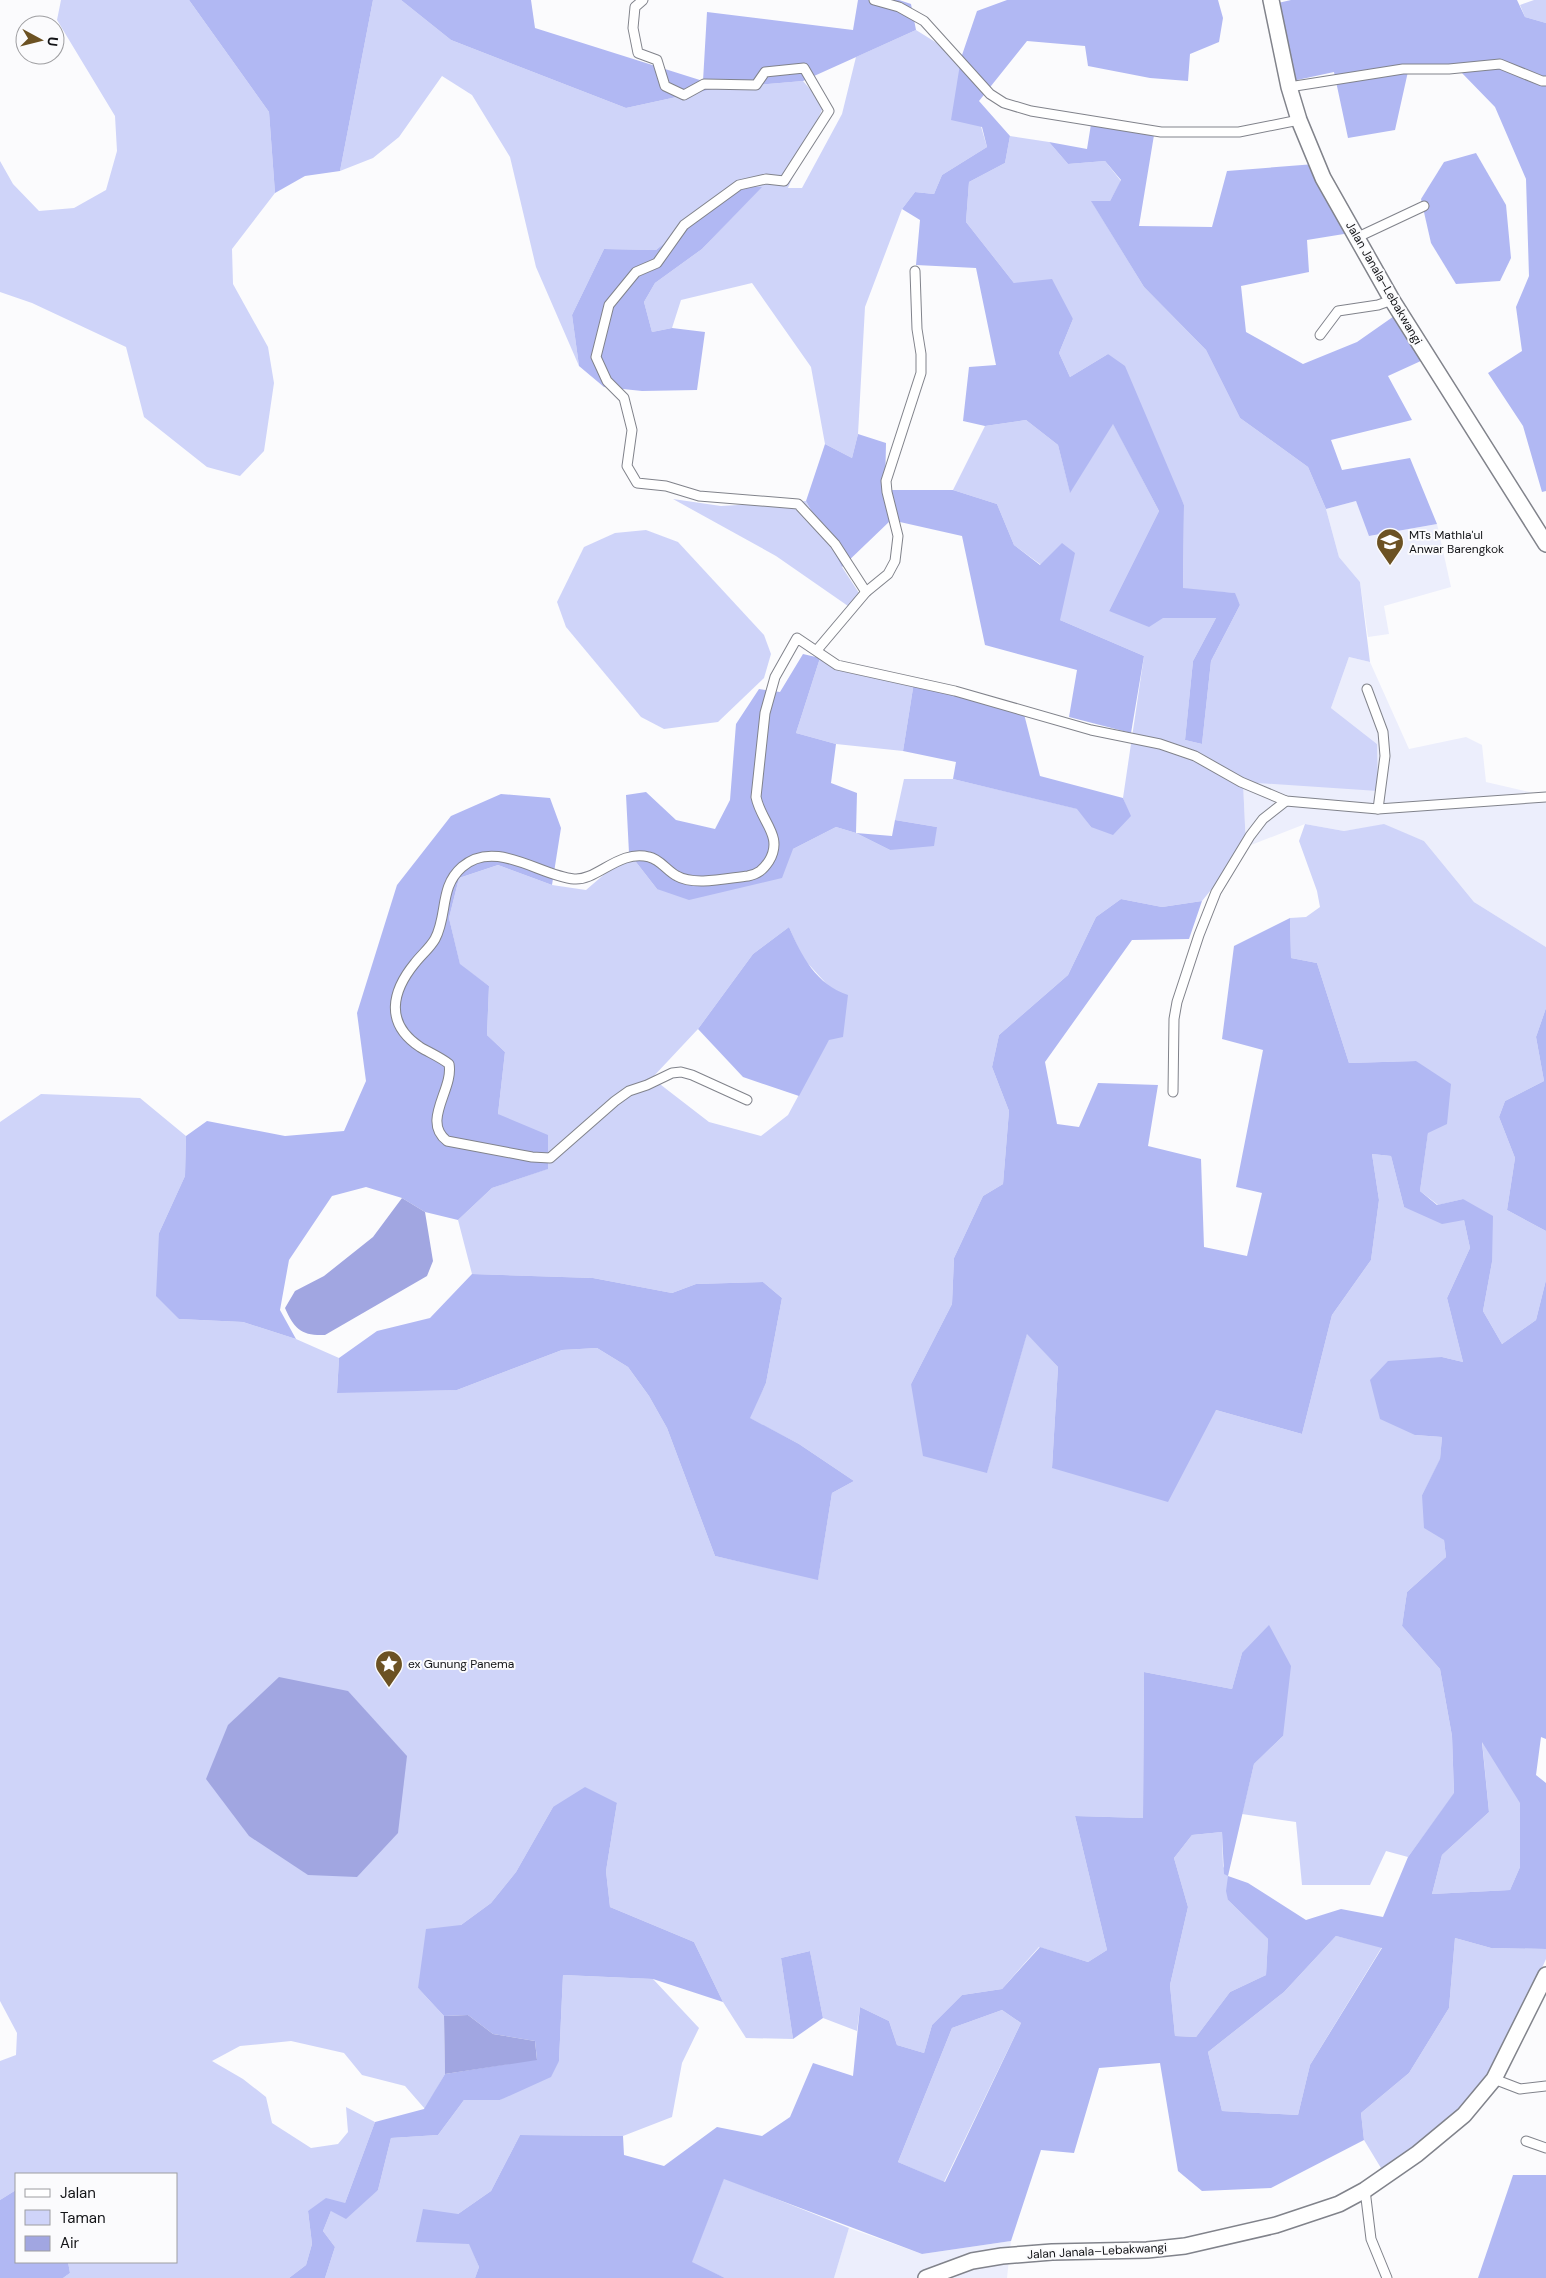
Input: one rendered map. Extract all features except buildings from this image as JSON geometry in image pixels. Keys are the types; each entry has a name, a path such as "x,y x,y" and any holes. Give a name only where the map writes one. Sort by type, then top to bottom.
{"main road":[{"name":"Jalan Janala–Lebakwangi","path":"1271,0 1289,87 1299,120 1323,178 1392,300 1546,544"},
{"name":"Jalan Janala–Lebakwangi","path":"926,2278 972,2261 1002,2256 1052,2252 1147,2250 1185,2246 1306,2216 1339,2204 1365,2190 1417,2154 1464,2115 1494,2079 1546,1975"}],"street":[{"path":"643,0 635,7 633,28 638,53 657,60 665,86 684,96 704,84 756,85 765,72 804,68 828,111 784,181 766,179 739,185 684,225 657,263 636,272 610,305 596,357 607,381 624,398 632,430 627,466 637,483 666,486 699,496 798,504 835,544 866,592"},
{"path":"874,0 898,7 924,21 990,94 1004,103 1031,112 1161,132 1239,132 1299,120"},
{"path":"1289,87 1403,69 1449,69 1500,64 1546,81"},
{"path":"1358,237 1424,206"},
{"path":"817,650 866,592 888,574 897,553 898,536 886,481 921,373 922,354 917,329 915,271"},
{"path":"1320,335 1338,311 1378,305 1392,300"},
{"path":"747,1100 692,1075 672,1072 629,1092 615,1101 550,1158 532,1157 447,1141 441,1136 437,1125 438,1114 450,1077 449,1064 419,1046 404,1031 397,1018 394,1000 402,979 435,939 442,918 447,887 454,874 464,865 474,860 488,857 510,858 556,875 575,879 632,855 650,856 676,876 691,881 748,876 756,874 764,868 775,851 776,842 758,806 756,796 765,714 775,677 797,638 817,650 837,666 955,691 1091,730 1160,744 1195,756 1241,782 1286,800 1316,805 1378,809 1546,797"},
{"path":"1368,689 1383,732 1385,756 1378,809"},
{"path":"1172,1092 1174,1019 1177,1002 1199,935 1216,892 1250,836 1263,819 1286,800"},
{"path":"1494,2079 1520,2089 1546,2086"},
{"path":"1526,2141 1546,2148"},
{"path":"1365,2190 1371,2239 1387,2278"}],"shaded area":[{"path":"189,0 373,0 340,171 305,176 275,193 269,112"},
{"path":"401,0 531,0 535,28 703,81 707,12 853,30 858,0 899,0 911,4 916,30 803,81 718,88 626,108 451,40"},
{"path":"1007,0 1218,0 1223,18 1219,42 1190,54 1188,81 1150,78 1088,66 1085,46 1027,41 979,101 1010,136 1005,163 969,182 966,222 1014,283 1052,279 1073,319 1059,353 1070,377 1108,354 1125,366 1184,505 1183,588 1235,593 1240,605 1211,661 1202,744 1185,740 1193,661 1216,618 1163,618 1149,627 1109,611 1159,511 1113,424 1070,493 1058,445 1026,420 985,426 963,421 969,367 996,365 976,268 916,265 920,220 902,209 915,192 934,194 942,175 987,147 982,127 951,120 961,58 977,11"},
{"path":"1291,0 1517,0 1525,17 1546,23 1546,491 1542,492 1523,426 1488,373 1522,351 1516,307 1529,276 1526,179 1495,107 1460,71 1409,67 1395,130 1348,138 1334,72 1288,82 1278,3"},
{"path":"1092,118 1155,129 1139,226 1212,227 1227,171 1315,164 1350,233 1307,240 1309,272 1241,286 1246,332 1303,364 1357,342 1397,314 1423,360 1388,376 1412,420 1331,440 1342,470 1410,458 1437,524 1369,536 1356,501 1326,509 1308,467 1240,418 1206,350 1144,287 1091,201 1110,201 1121,180 1105,161 1068,164 1049,142 1087,149"},
{"path":"1476,153 1506,205 1511,258 1500,281 1456,284 1431,243 1421,199 1444,162"},
{"path":"735,186 762,187 702,249 655,283 644,302 652,332 672,328 705,332 697,390 642,391 604,387 579,366 572,315 604,249 656,250"},
{"path":"858,434 886,443 885,490 953,490 997,504 1014,545 1040,565 1062,543 1075,553 1060,620 1144,656 1131,733 1069,717 1077,670 985,645 962,536 891,520 842,567 806,501 825,444 852,458"},
{"path":"1356,501 1370,536 1437,524 1451,587 1384,606 1389,634 1368,637 1360,582 1339,557 1326,509"},
{"path":"803,654 820,658 796,733 836,744 831,783 857,793 856,833 836,827 793,849 782,878 689,900 657,889 629,853 626,795 646,792 676,820 715,829 730,800 736,724 759,689 780,692"},
{"path":"1349,657 1370,662 1409,749 1466,737 1482,745 1486,782 1546,796 1546,947 1474,902 1424,841 1384,825 1344,831 1305,824 1246,847 1243,782 1377,744 1331,708"},
{"path":"914,682 1024,714 1040,776 1123,798 1131,816 1113,835 1091,827 1077,809 953,779 956,762 903,751"},
{"path":"501,794 550,798 561,828 552,885 498,865 459,878 449,918 460,964 489,986 487,1035 505,1052 498,1114 548,1135 548,1169 492,1188 458,1220 425,1212 402,1198 366,1187 332,1196 289,1260 280,1310 296,1339 243,1322 179,1319 156,1296 159,1233 185,1176 186,1136 207,1121 285,1136 344,1131 366,1081 357,1013 397,885 451,816"},
{"path":"895,820 937,827 934,846 890,850 856,833 892,836"},
{"path":"1121,899 1162,907 1202,901 1189,939 1132,940 1045,1062 1057,1124 1079,1127 1098,1083 1158,1085 1148,1146 1201,1159 1204,1247 1247,1256 1262,1193 1236,1187 1263,1050 1222,1039 1234,946 1290,918 1291,958 1317,963 1349,1063 1416,1061 1451,1084 1447,1124 1428,1133 1420,1191 1437,1205 1463,1199 1493,1216 1492,1262 1483,1311 1502,1344 1536,1320 1546,1280 1546,1739 1541,1737 1536,1775 1546,1783 1546,1949 1491,1948 1455,1938 1449,2008 1409,2073 1361,2113 1364,2140 1271,2188 1202,2191 1178,2171 1160,2063 1099,2068 1074,2153 1041,2150 1011,2241 922,2254 724,2179 692,2262 725,2278 475,2278 479,2267 469,2244 416,2242 423,2209 458,2214 491,2191 520,2135 623,2136 624,2155 664,2166 717,2127 762,2136 790,2117 813,2063 853,2076 860,2007 889,2021 897,2045 924,2053 932,2025 962,1995 1002,1989 1040,1947 1088,1962 1107,1950 1075,1816 1143,1818 1144,1672 1232,1689 1242,1653 1269,1625 1291,1666 1283,1736 1254,1764 1228,1876 1248,1883 1306,1920 1341,1909 1383,1917 1408,1857 1454,1793 1452,1736 1440,1669 1402,1626 1407,1592 1446,1557 1444,1540 1424,1528 1422,1495 1440,1459 1442,1437 1415,1435 1380,1419 1370,1380 1388,1361 1442,1357 1463,1362 1447,1298 1470,1248 1464,1220 1442,1224 1404,1207 1391,1156 1372,1154 1379,1200 1371,1260 1332,1315 1302,1434 1216,1410 1168,1502 1052,1468 1058,1367 1027,1334 987,1473 923,1456 911,1384 952,1304 954,1258 983,1196 1003,1184 1009,1111 992,1067 999,1035 1068,975 1096,917","holes":["1482,1742 1520,1803 1520,1867 1510,1890 1432,1894 1442,1855 1489,1812","1222,1832 1224,1874 1228,1876 1226,1891 1228,1900 1268,1939 1266,1975 1230,1992 1196,2037 1175,2036 1170,1985 1188,1907 1174,1858 1192,1835","1336,1936 1382,1948 1310,2065 1298,2115 1222,2111 1208,2052 1284,1992","1002,2010 1021,2023 945,2182 898,2162 952,2028"]},
{"path":"789,927 799,949 811,968 827,984 848,995 843,1037 829,1040 799,1096 743,1077 698,1029 753,954"},
{"path":"1546,1008 1546,1231 1507,1210 1515,1158 1499,1117 1505,1101 1544,1081 1536,1037"},
{"path":"472,1274 593,1278 672,1293 696,1284 763,1282 782,1298 766,1383 750,1418 799,1444 854,1481 832,1493 818,1580 715,1556 667,1428 649,1396 628,1367 597,1348 562,1350 457,1390 337,1393 339,1358 377,1331 430,1318"},
{"path":"585,1787 617,1803 606,1871 610,1907 694,1942 723,2002 653,1979 563,1975 559,2061 551,2077 500,2100 464,2100 438,2135 391,2138 378,2190 346,2219 331,2211 323,2231 335,2247 325,2278 289,2278 306,2265 312,2244 308,2211 326,2198 345,2203 375,2122 424,2109 445,2074 537,2059 535,2041 493,2034 468,2015 444,2016 418,1988 426,1929 461,1925 491,1903 516,1872 553,1807"},
{"path":"810,1951 823,2018 793,2039 781,1958"},
{"path":"1513,2175 1546,2175 1546,2278 1478,2278"},
{"path":"15,2191 15,2263 68,2263 70,2273 63,2278 0,2278 0,2200"},
{"path":"849,2228 922,2254 1011,2241 1007,2278 834,2278"}],"green space":[{"path":"61,0 189,0 269,112 275,193 232,249 233,284 268,347 274,383 264,451 240,476 207,467 144,417 126,347 32,303 0,292 0,161 13,184 39,211 74,208 106,190 117,151 115,116 65,33 65,15 58,15"},
{"path":"373,0 401,0 451,40 626,108 718,88 803,81 824,105 788,188 802,188 842,114 856,57 916,30 961,58 987,147 942,175 934,194 915,192 902,209 865,307 858,434 852,458 825,444 811,367 752,283 681,300 672,328 652,332 644,302 655,283 702,249 761,187 735,186 656,250 604,249 572,315 579,366 536,267 510,157 472,95 442,76 399,137 373,158 340,171"},
{"path":"1534,0 1546,0 1546,23 1525,17 1520,5"},
{"path":"1010,136 1049,142 1068,164 1105,161 1121,181 1110,201 1092,202 1144,287 1206,350 1240,418 1308,467 1326,509 1339,557 1360,582 1370,662 1349,657 1331,708 1377,744 1378,791 1243,782 1246,847 1202,901 1162,907 1121,899 1096,917 1068,975 999,1035 992,1067 1009,1111 1003,1184 983,1196 954,1258 952,1304 911,1384 987,1472 1027,1333 1058,1367 1052,1468 1216,1410 1302,1434 1332,1315 1371,1260 1379,1200 1372,1154 1391,1156 1404,1207 1464,1220 1470,1248 1447,1298 1463,1362 1442,1357 1415,1435 1442,1437 1440,1460 1422,1495 1444,1540 1446,1557 1407,1592 1402,1626 1440,1669 1452,1736 1454,1794 1408,1857 1386,1851 1370,1885 1302,1885 1296,1822 1242,1814 1254,1764 1283,1736 1242,1653 1232,1689 1144,1672 1143,1818 1075,1816 1107,1950 1088,1962 1039,1947 1002,1989 962,1995 932,2025 924,2053 897,2045 889,2021 860,2007 857,2031 823,2018 810,1951 781,1958 793,2039 746,2038 723,2002 694,1942 610,1907 606,1871 617,1803 553,1807 516,1872 491,1903 461,1925 418,1988 444,2016 445,2074 425,2109 405,2086 362,2075 344,2053 291,2041 240,2046 212,2061 243,2079 266,2097 272,2123 311,2148 338,2144 348,2132 346,2107 375,2122 345,2203 308,2211 312,2244 306,2265 289,2278 63,2278 70,2273 68,2263 178,2263 178,2173 15,2173 15,2191 0,2200 0,2061 16,2055 17,2033 0,2001 0,1122 41,1094 140,1098 186,1136 185,1176 159,1233 179,1319 243,1322 296,1339 339,1358 337,1392 457,1390 562,1350 597,1348 628,1367 649,1396 667,1428 715,1556 818,1579 832,1493 854,1481 799,1444 749,1418 766,1383 782,1298 763,1282 696,1284 672,1293 593,1278 472,1274 458,1220 492,1188 547,1169 498,1114 505,1052 487,1035 489,986 460,965 449,918 459,878 498,865 552,885 586,890 629,853 657,889 793,849 836,827 856,833 890,850 937,827 895,820 904,779 953,779 1078,809 1091,827 1130,816 1123,798 1144,656 1060,620 1062,544 1041,565 1014,545 997,504 953,490 985,426 1026,420 1058,445 1070,492 1113,423 1159,511 1109,611 1162,618 1216,618 1193,661 1185,740 1202,744 1211,661 1240,605 1234,593 1183,589 1184,505 1108,354 1070,377 1059,353 1073,319 1014,283 966,222 969,182 1005,163","holes":["789,927 802,957 832,990 829,1039 788,1115 761,1136 709,1122 652,1078 698,1029 753,954"]},
{"path":"673,499 721,506 806,501 842,567 859,593 848,606 776,556"},
{"path":"646,530 678,542 764,635 771,654 764,678 718,722 664,729 641,717 566,627 557,602 584,547 615,533"},
{"path":"820,658 914,682 903,751 836,744 796,733"},
{"path":"1305,824 1344,831 1384,824 1424,841 1474,902 1546,947 1546,1008 1536,1037 1544,1081 1505,1101 1499,1117 1515,1158 1507,1210 1546,1231 1546,1280 1536,1320 1502,1344 1483,1311 1492,1262 1463,1199 1438,1205 1420,1191 1428,1132 1416,1061 1349,1063 1317,963 1291,958 1290,918 1306,917 1320,907 1317,891 1299,841"},
{"path":"1482,1740 1520,1802 1520,1867 1510,1890 1432,1894 1442,1855 1489,1812"},
{"path":"1222,1832 1223,1866 1228,1876 1228,1900 1268,1939 1266,1975 1230,1992 1196,2037 1175,2036 1170,1985 1188,1907 1174,1858 1192,1835"},
{"path":"1336,1936 1382,1947 1310,2065 1298,2115 1222,2111 1208,2052 1284,1992"},
{"path":"1455,1938 1491,1948 1546,1949 1546,1959 1491,2079 1440,2132 1384,2173 1364,2140 1361,2113 1409,2073 1449,2008"},
{"path":"563,1975 653,1979 699,2028 682,2063 672,2117 623,2136 520,2135 491,2191 458,2214 479,2267 475,2278 325,2278 335,2247 323,2231 331,2211 378,2190 391,2138 438,2135 464,2100 500,2100 559,2061"},
{"path":"1002,2010 1021,2023 944,2182 898,2162 952,2028"},
{"path":"724,2178 849,2228 834,2278 725,2278 691,2263"}],"water":[{"path":"402,1198 425,1212 433,1261 427,1276 325,1335 310,1334 300,1330 292,1321 285,1308 295,1291 324,1276 373,1237"},
{"path":"279,1677 348,1691 407,1756 398,1833 357,1877 308,1875 249,1836 206,1779 228,1725"},
{"path":"468,2015 493,2034 535,2041 537,2060 445,2074 444,2016"}],"place":[{"name":"MTs Mathla'ul Anwar Barengkok","path":"1390,566"},
{"name":"ex Gunung Panema","path":"389,1688"}]}
